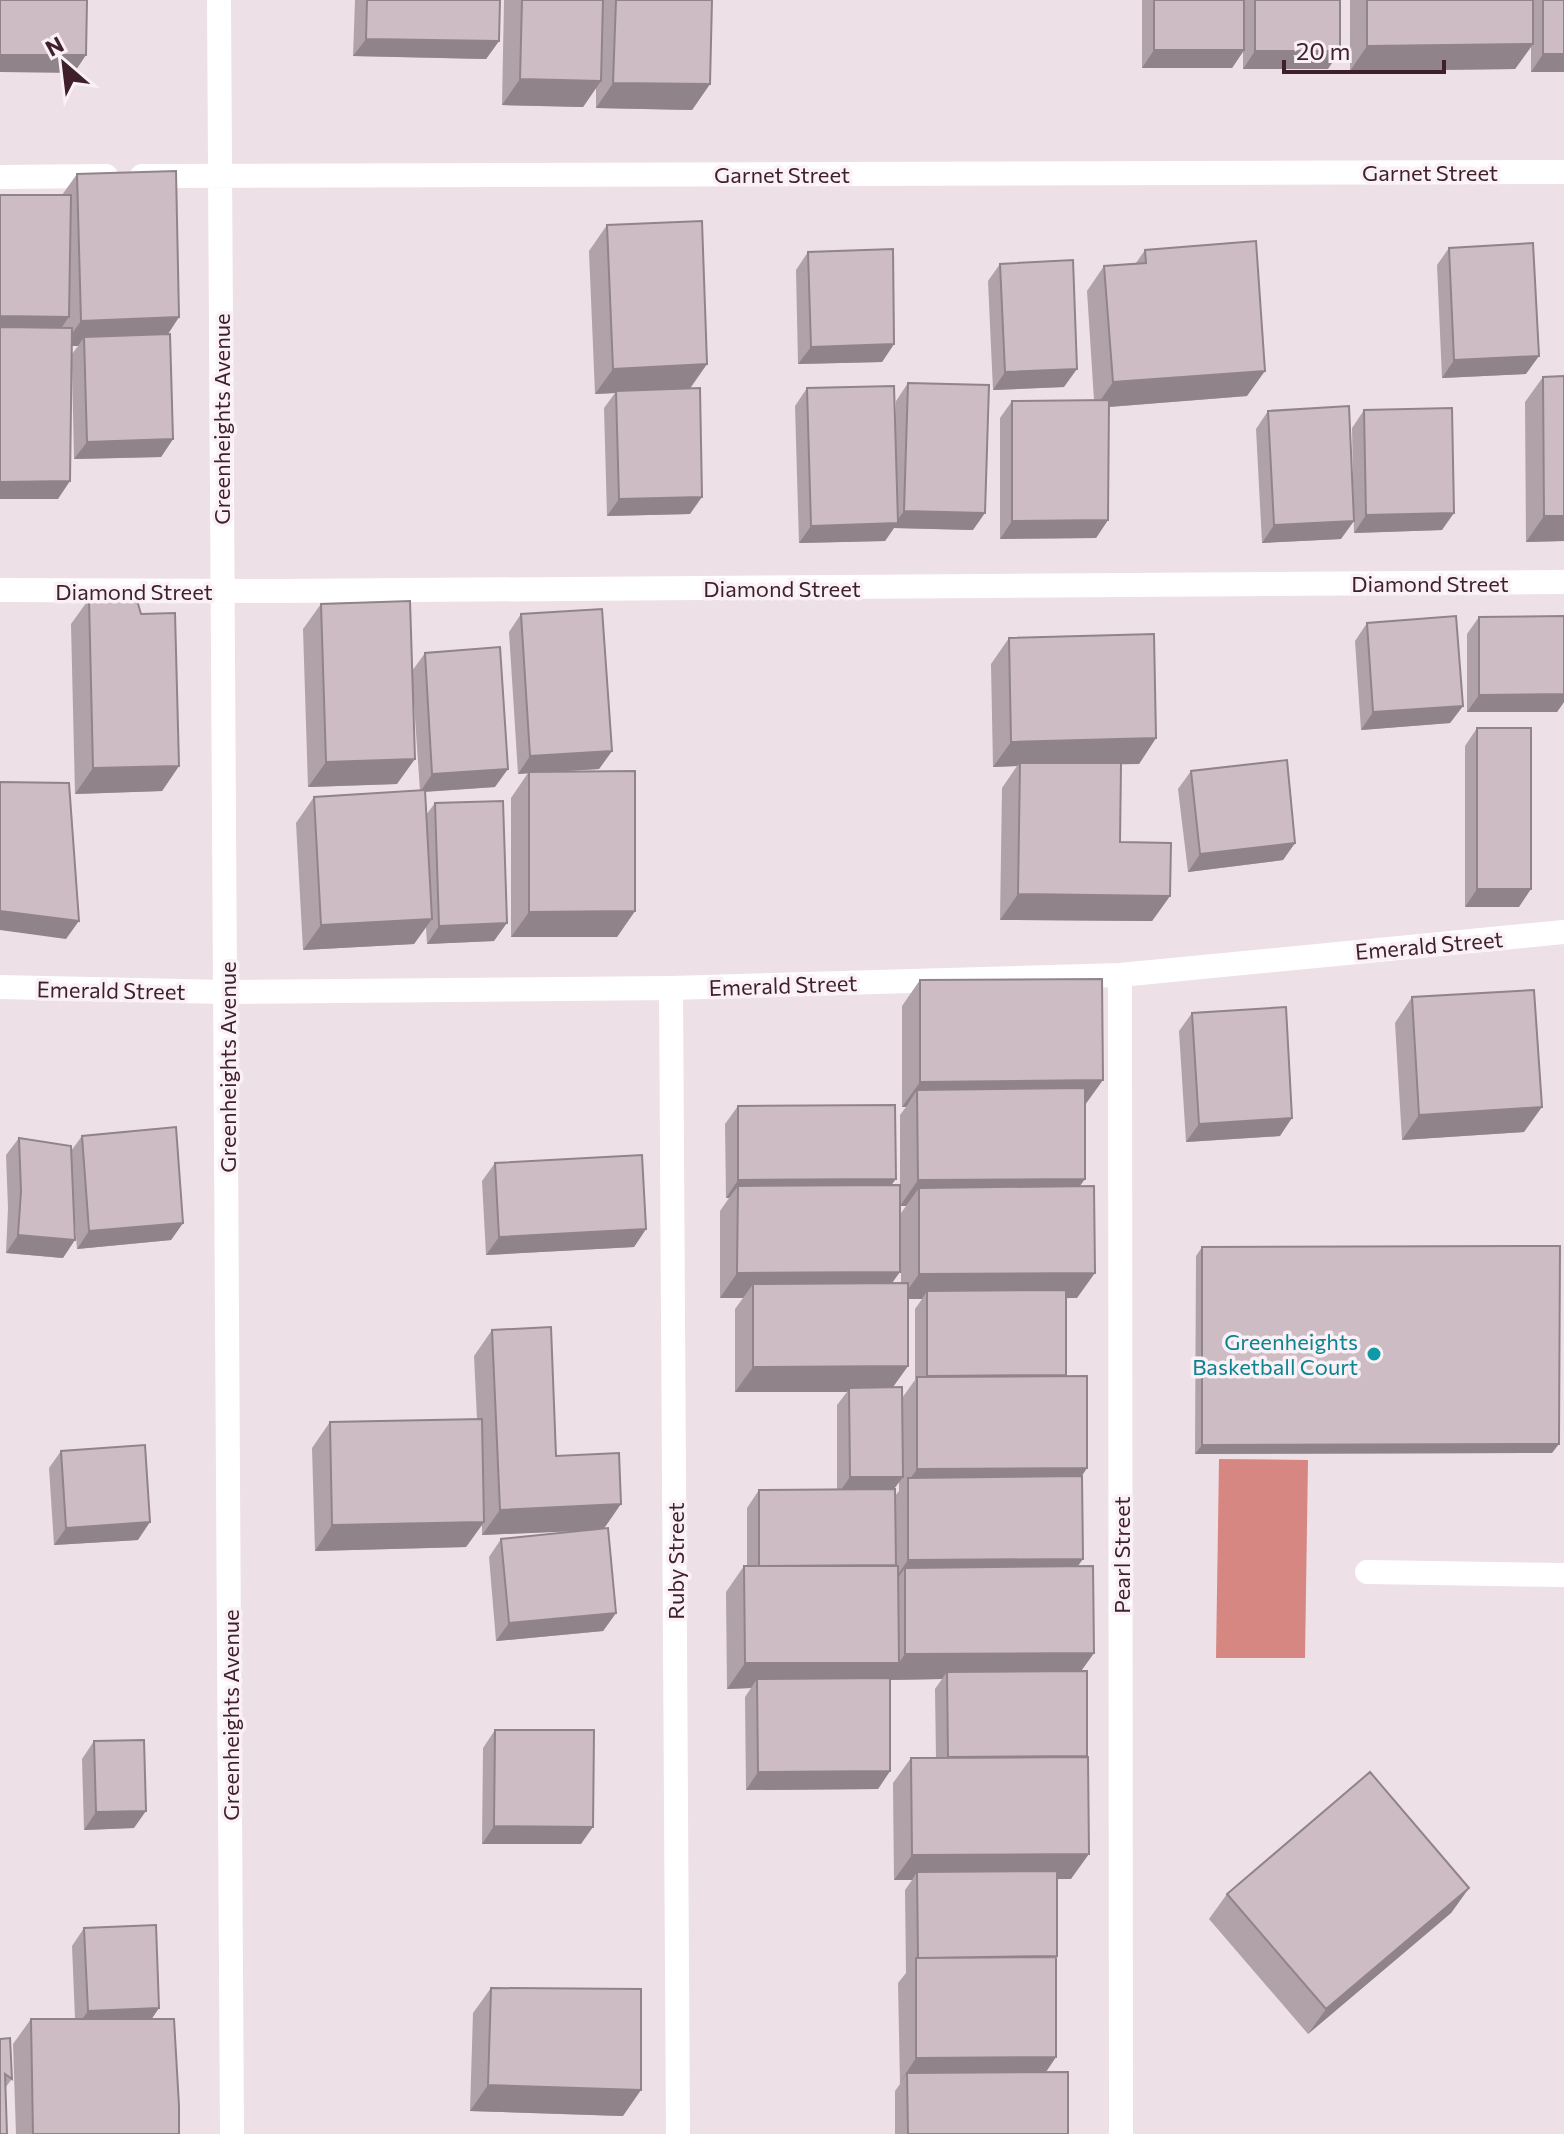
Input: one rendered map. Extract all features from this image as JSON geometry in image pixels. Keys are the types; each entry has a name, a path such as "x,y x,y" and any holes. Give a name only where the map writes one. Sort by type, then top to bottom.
{"street":[{"name":"Greenheights Avenue","path":"219,0 232,2134"},
{"name":"Garnet Street","path":"0,177 1564,172"},
{"name":"Diamond Street","path":"0,590 1564,582"},
{"name":"Emerald Street","path":"0,987 226,992 671,988 1120,975 1564,932"},
{"name":"Pearl Street","path":"1120,975 1121,2134"},
{"name":"Ruby Street","path":"671,988 678,2134"},
{"path":"1367,1572 1564,1575"}],"shaded area":[{"path":"1219,1459 1308,1460 1305,1658 1216,1658"}],"building":[{"path":"0,0 87,0 86,55 0,55"},
{"path":"367,0 500,0 499,41 366,39"},
{"path":"522,0 603,0 601,81 520,79"},
{"path":"616,0 712,0 710,84 613,83"},
{"path":"1154,0 1244,0 1244,50 1154,50"},
{"path":"1255,0 1340,0 1340,51 1255,51"},
{"path":"1367,0 1533,0 1533,44 1367,46"},
{"path":"1543,0 1564,0 1564,54 1543,54"},
{"path":"176,171 179,317 81,321 77,174"},
{"path":"0,195 71,195 69,317 0,316"},
{"path":"702,221 707,364 613,369 607,225"},
{"path":"1256,241 1265,371 1113,382 1104,266 1146,263 1145,250"},
{"path":"1533,243 1539,356 1454,360 1449,248"},
{"path":"893,249 894,344 811,347 808,252"},
{"path":"1073,260 1077,369 1005,372 1000,264"},
{"path":"0,327 72,328 70,481 0,482"},
{"path":"170,334 173,439 87,442 84,337"},
{"path":"1564,376 1564,516 1544,516 1543,377"},
{"path":"908,383 989,385 985,513 904,511"},
{"path":"894,386 898,523 811,526 807,388"},
{"path":"700,388 702,497 619,499 616,391"},
{"path":"1109,400 1108,520 1012,521 1012,401"},
{"path":"1349,406 1354,521 1274,525 1268,411"},
{"path":"1452,408 1454,513 1366,515 1364,410"},
{"path":"136,597 141,614 175,613 179,766 93,768 89,599"},
{"path":"410,601 415,759 326,762 321,604"},
{"path":"602,609 612,751 530,756 521,614"},
{"path":"1456,616 1463,706 1373,712 1367,623"},
{"path":"1564,616 1564,694 1479,695 1479,617"},
{"path":"1154,634 1156,738 1011,742 1009,638"},
{"path":"500,647 508,769 432,774 425,653"},
{"path":"1477,728 1531,728 1531,889 1477,889"},
{"path":"1287,760 1295,843 1200,854 1191,771"},
{"path":"1020,763 1121,763 1120,842 1171,843 1170,896 1018,894"},
{"path":"635,771 635,911 529,912 529,772"},
{"path":"0,782 69,783 79,921 0,911"},
{"path":"425,790 432,919 321,925 314,797"},
{"path":"503,801 507,923 439,926 435,803"},
{"path":"1102,979 1103,1080 920,1082 920,980"},
{"path":"1534,990 1542,1107 1419,1115 1412,997"},
{"path":"1286,1007 1292,1118 1199,1124 1192,1013"},
{"path":"1085,1088 1085,1179 918,1180 917,1090"},
{"path":"895,1105 896,1179 738,1180 738,1106"},
{"path":"176,1127 183,1223 89,1231 82,1136"},
{"path":"19,1138 71,1146 75,1240 18,1235 21,1191"},
{"path":"642,1155 646,1229 499,1237 495,1163"},
{"path":"900,1185 900,1272 737,1273 738,1186"},
{"path":"1094,1186 1095,1273 919,1274 919,1188"},
{"name":"Greenheights Basketball Court","path":"1560,1246 1559,1444 1202,1445 1202,1247"},
{"path":"908,1283 908,1366 753,1367 753,1284"},
{"path":"1066,1290 1066,1375 927,1376 927,1291"},
{"path":"551,1327 556,1456 619,1453 621,1504 500,1510 492,1330"},
{"path":"1087,1376 1087,1468 917,1469 917,1377"},
{"path":"902,1387 903,1477 850,1477 849,1388"},
{"path":"482,1419 484,1522 332,1525 330,1422"},
{"path":"145,1445 150,1522 66,1528 61,1451"},
{"path":"1082,1476 1083,1559 908,1560 908,1478"},
{"path":"895,1489 896,1565 759,1566 759,1490"},
{"path":"608,1528 616,1613 509,1623 501,1539"},
{"path":"744,1566 898,1566 899,1663 745,1663"},
{"path":"1093,1566 1094,1653 905,1654 905,1568"},
{"path":"1087,1671 1087,1756 948,1757 947,1672"},
{"path":"890,1678 890,1771 758,1772 757,1679"},
{"path":"495,1730 594,1730 593,1827 494,1826"},
{"path":"144,1740 146,1811 96,1812 94,1741"},
{"path":"1088,1757 1089,1854 912,1855 911,1758"},
{"path":"1370,1772 1469,1888 1326,2009 1227,1894"},
{"path":"1057,1871 1057,1956 918,1958 917,1872"},
{"path":"156,1925 159,2008 88,2011 84,1928"},
{"path":"1056,1957 1056,2057 916,2058 916,1958"},
{"path":"491,1988 641,1989 641,2090 488,2085"},
{"path":"31,2019 174,2019 179,2134 33,2134"},
{"path":"10,2038 12,2079 5,2074 7,2134 0,2134 0,2039"},
{"path":"1068,2072 1068,2134 908,2134 907,2073"}],"place":[{"name":"Greenheights Basketball Court","path":"1374,1354"}]}
